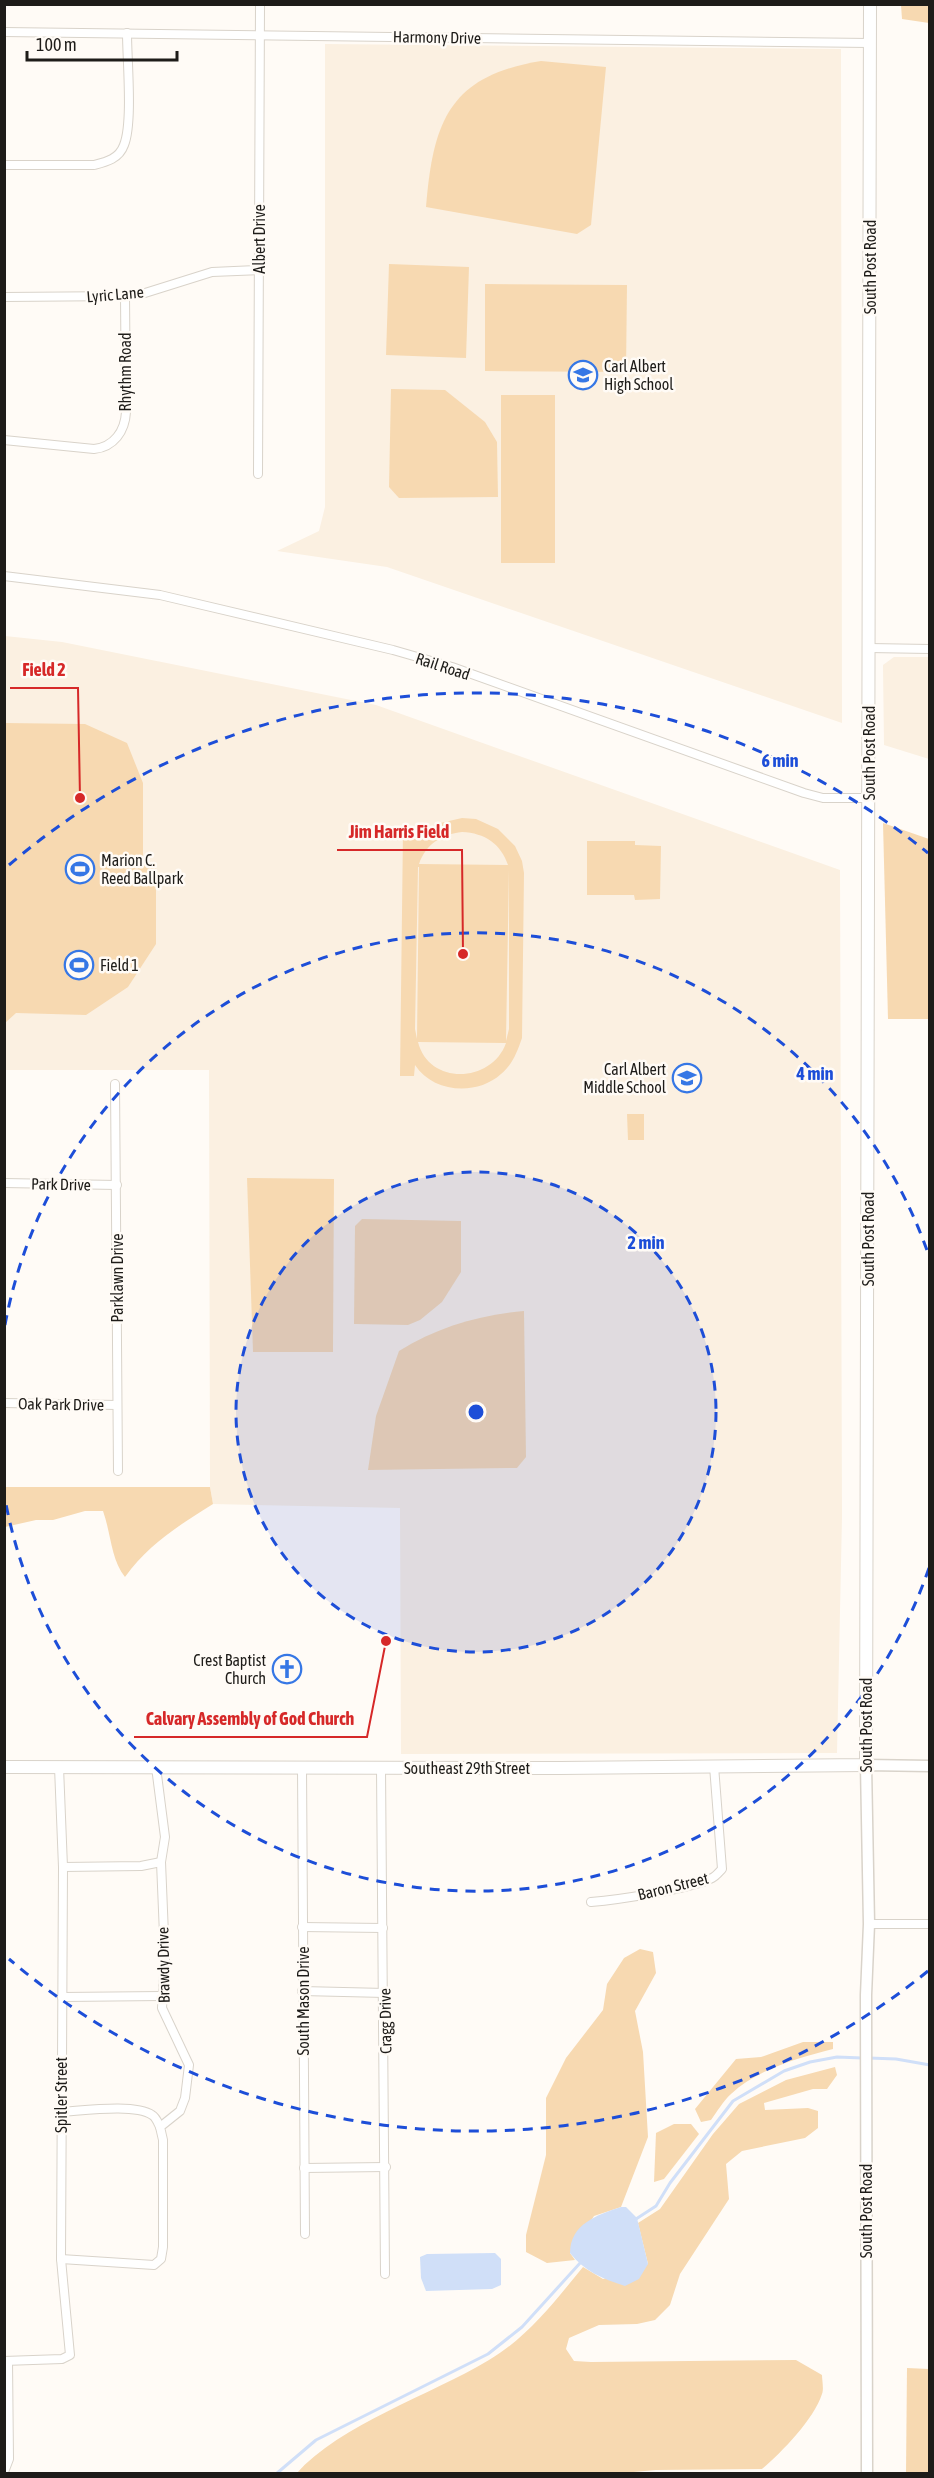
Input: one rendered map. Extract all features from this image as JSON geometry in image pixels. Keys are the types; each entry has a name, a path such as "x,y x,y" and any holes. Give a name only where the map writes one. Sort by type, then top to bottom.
{"main road":[{"name":"South Post Road","path":"866,1766 870,4"},
{"name":"Southeast 29th Street","path":"4,1767 866,1766"}],"street":[{"name":"Albert Drive","path":"258,474 260,4"},
{"name":"Harmony Drive","path":"4,32 870,42"},
{"path":"4,165 94,165 108,162 118,155 124,146 126,134 127,33"},
{"name":"Lyric Lane","path":"4,297 126,296 145,293 212,272 259,270"},
{"name":"Rhythm Road","path":"4,440 94,450 106,447 118,436 125,420 126,296"},
{"name":"Rail Road","path":"4,576 160,595 345,637 452,668 804,793 823,798 869,798"},
{"path":"869,648 930,649"},
{"name":"Parklawn Drive","path":"115,1084 118,1471"},
{"name":"Park Drive","path":"4,1183 117,1185"},
{"name":"Oak Park Drive","path":"4,1403 117,1405"},
{"name":"Baron Street","path":"591,1902 613,1901 690,1885 713,1878 722,1869 714,1766"},
{"name":"Southeast 29th Street","path":"866,1766 930,1766"},
{"name":"South Post Road","path":"866,1766 869,1924 866,1995 867,2474"},
{"name":"Spitler Street","path":"6,2361 62,2359 70,2355 61,2259 63,1867 59,1767"},
{"name":"Brawdy Drive","path":"156,1767 165,1837 161,1862 165,1959 162,1996 166,2020 183,2050 189,2072 186,2098 180,2111 160,2127"},
{"name":"South Mason Drive","path":"302,1767 305,2234"},
{"name":"Cragg Drive","path":"381,1768 385,1993 385,2274"},
{"path":"63,1867 141,1866 161,1862"},
{"path":"869,1924 930,1924"},
{"path":"302,1927 383,1928"},
{"path":"303,1991 385,1993"},
{"path":"62,1997 162,1996"},
{"path":"60,2112 118,2109 143,2111 153,2115 160,2127 163,2140 161,2259 154,2265 61,2259"},
{"path":"304,2168 386,2167"},
{"path":"4,2472 9,2459 6,2361"}],"shaded area":[{"path":"901,5 929,5 929,23 902,19"},
{"name":"Carl Albert High School","path":"325,44 841,49 842,723 387,567 277,551 319,531 325,507"},
{"path":"541,61 606,67 591,225 577,234 426,207 434,150 441,127 452,108 466,91 485,78 510,68"},
{"path":"389,264 469,267 466,358 386,355"},
{"path":"485,284 627,285 626,372 485,371"},
{"path":"391,389 445,390 485,422 497,442 498,497 399,498 389,487"},
{"path":"501,395 555,395 555,563 501,563"},
{"path":"5,636 62,642 376,705 840,870 842,1517 837,1753 401,1754 400,1508 213,1504 210,1487 209,1070 5,1070"},
{"path":"894,657 929,657 929,759 884,745 883,665"},
{"name":"Marion C. Reed Ballpark","path":"5,723 85,724 127,743 143,783 143,863 156,863 156,944 128,987 86,1015 16,1013 5,1023"},
{"path":"462,818 476,819 498,829 515,846 522,861 524,873 522,1038 514,1058 501,1074 480,1086 468,1088 444,1086 423,1074 415,1065 414,1076 400,1076 403,830 416,830 417,840 436,824","holes":["462,832 485,837 501,851 508,865 419,864 430,846 448,835","418,867 419,867 417,1039 415,1029","509,869 509,1029 506,1041","418,1042 506,1043 499,1056 488,1066 475,1072 461,1074 447,1072 434,1066 424,1056"]},
{"path":"883,823 929,839 929,1019 888,1019"},
{"path":"587,841 635,841 635,845 661,846 660,899 635,900 634,895 587,895"},
{"path":"627,1114 644,1114 644,1140 628,1140"},
{"path":"247,1178 334,1179 333,1352 253,1352"},
{"path":"362,1219 461,1221 461,1272 442,1302 420,1320 408,1325 354,1324 355,1226"},
{"path":"524,1311 526,1457 517,1468 368,1470 376,1416 399,1351 429,1335 459,1324"},
{"path":"5,1487 210,1487 213,1504 154,1545 125,1577 114,1554 103,1511 85,1511 53,1520 36,1520 5,1527"},
{"path":"640,1949 653,1952 656,1973 635,2011 643,2052 648,2137 621,2207 594,2216 570,2253 575,2260 547,2263 526,2252 526,2235 546,2155 546,2098 566,2058 603,2010 607,1984 624,1958"},
{"path":"803,2042 833,2042 833,2049 792,2061 753,2078 728,2097 711,2120 701,2122 695,2109 736,2059 761,2057"},
{"path":"835,2067 837,2075 827,2089 813,2089 764,2103 765,2110 808,2108 818,2111 818,2128 805,2138 742,2151 726,2164 729,2199 680,2274 670,2305 655,2320 637,2324 599,2325 569,2338 566,2349 574,2361 591,2362 796,2360 822,2375 823,2392 812,2414 779,2454 762,2469 656,2470 611,2474 296,2474 315,2456 361,2425 466,2373 503,2351 540,2318 583,2267 603,2279 648,2264 638,2223 660,2209 713,2134 739,2104 786,2080"},
{"path":"674,2124 691,2124 699,2134 664,2179 654,2182 656,2133"},
{"path":"907,2368 929,2369 929,2473 906,2473"}],"water":[{"path":"626,2207 637,2218 648,2264 639,2279 625,2286 594,2274 570,2253 575,2235 586,2222"},
{"path":"495,2253 501,2259 501,2285 492,2289 426,2291 421,2278 420,2257 427,2254"}],"waterway":[{"path":"636,2219 656,2206 670,2183 733,2101 784,2071 810,2062 837,2057 862,2058"},
{"path":"869,2058 896,2059 930,2065"},
{"path":"276,2474 316,2440 488,2354 522,2327 581,2262"}],"place":[{"name":"Carl Albert High School","path":"583,375"},
{"name":"Field 2","path":"80,798"},
{"name":"Marion C. Reed Ballpark","path":"80,869"},
{"name":"Jim Harris Field","path":"463,954"},
{"name":"Field 1","path":"79,965"},
{"name":"Carl Albert Middle School","path":"687,1078"},
{"name":"Calvary Assembly of God Church","path":"386,1641"},
{"name":"Crest Baptist Church","path":"287,1669"}]}
